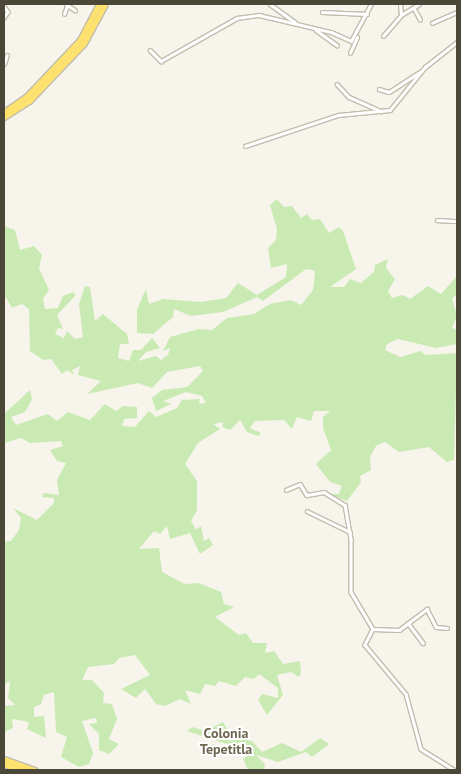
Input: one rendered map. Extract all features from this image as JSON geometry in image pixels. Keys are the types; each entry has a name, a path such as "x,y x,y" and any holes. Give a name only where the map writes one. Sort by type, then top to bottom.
{"highway":[{"path":"4,112 27,96 80,40 99,4"},
{"path":"4,117 29,101 84,43 105,4"},
{"path":"4,758 34,770"},
{"path":"4,764 22,770"}],"street":[{"path":"64,14 67,4 75,10"},
{"path":"270,4 296,22"},
{"path":"350,53 371,4"},
{"path":"400,4 401,15"},
{"path":"383,36 401,15 420,4"},
{"path":"4,6 8,12 4,18"},
{"path":"414,8 420,20"},
{"path":"322,12 367,14"},
{"path":"432,23 457,12"},
{"path":"150,50 161,61 237,18 266,16 296,22 351,41 358,36"},
{"path":"316,30 337,46"},
{"path":"379,89 389,92 422,71 457,42"},
{"path":"4,64 7,55"},
{"path":"245,146 338,115 390,110 410,90 422,71"},
{"path":"337,84 349,96 382,111"},
{"path":"437,220 457,221"},
{"path":"286,490 300,484 307,495 324,492 341,500 350,532 352,592 373,629"},
{"path":"306,512 350,532"},
{"path":"373,629 399,630 428,609 436,627 447,628"},
{"path":"408,623 423,643"},
{"path":"373,629 365,645 406,694 421,749 455,770"}],"green space":[{"path":"277,199 284,207 292,206 301,218 307,214 312,220 320,219 329,233 339,227 343,231 356,269 330,287 344,287 350,279 361,283 374,272 375,265 388,259 386,268 395,279 388,291 392,298 403,295 410,299 428,286 441,294 457,276 457,295 452,298 457,316 452,328 457,330 457,344 436,348 398,339 387,344 385,350 400,357 421,351 425,355 457,353 454,460 447,462 429,447 399,452 385,442 376,446 370,457 371,470 360,476 361,482 347,501 328,494 339,494 342,486 330,482 316,464 331,450 323,428 323,417 330,411 314,411 311,421 297,417 292,429 284,420 255,421 250,428 261,433 258,436 247,432 240,420 230,430 222,427 223,422 213,424 220,429 198,443 185,464 197,481 197,510 191,521 196,530 201,526 204,541 209,538 213,545 200,554 190,533 170,539 167,526 160,534 154,531 139,549 159,548 162,572 185,584 199,583 221,592 224,604 234,607 215,617 239,635 246,633 253,643 267,643 265,653 274,651 283,664 300,661 301,672 299,677 291,672 277,675 283,695 267,715 258,700 262,694 278,698 278,688 259,674 254,679 245,677 236,686 219,681 215,686 205,684 200,694 185,690 191,704 180,699 165,706 156,704 145,689 136,698 121,689 150,675 135,655 119,658 114,664 88,667 82,680 92,680 104,693 103,703 112,704 117,719 109,739 119,744 109,754 99,750 99,734 89,724 97,723 96,718 82,721 93,753 89,764 79,767 61,757 67,737 56,732 54,692 44,695 41,704 34,707 34,717 44,716 46,738 27,729 29,722 12,719 13,728 4,732 4,706 15,705 8,698 10,681 4,685 4,542 11,541 19,530 21,518 13,508 37,520 54,503 54,498 42,497 44,493 59,495 57,480 66,463 57,461 50,450 63,446 61,441 30,443 21,438 4,443 4,414 30,390 32,399 25,412 11,417 16,425 48,414 57,421 68,412 90,420 105,404 116,411 123,406 137,407 137,418 124,419 122,426 135,427 149,411 156,417 177,408 182,400 200,399 199,404 206,403 202,396 186,392 163,401 171,404 156,411 152,398 162,390 187,387 203,371 200,366 167,372 152,388 138,383 87,394 101,381 78,375 80,366 72,370 74,375 67,370 62,374 51,359 43,360 30,351 29,309 22,304 12,308 4,294 4,226 15,230 20,250 34,246 42,255 39,268 49,290 43,299 45,309 58,308 63,296 73,292 76,295 57,315 63,329 58,328 55,334 64,338 67,331 75,339 83,337 79,304 85,286 90,287 95,321 103,314 127,334 129,344 120,344 118,358 129,361 133,350 141,350 152,338 160,348 146,352 138,361 156,356 161,360 168,355 170,348 163,351 170,337 199,329 212,330 227,318 254,314 270,304 291,300 301,305 313,290 315,271 306,269 263,301 257,297 223,312 191,316 174,309 173,317 153,334 137,333 137,309 146,289 149,304 163,299 201,302 226,298 238,283 257,295 286,277 287,264 271,268 268,248 276,240 277,229 270,205"},
{"path":"223,722 231,736 252,741 262,752 282,743 301,752 320,738 329,744 312,757 306,752 278,762 256,755 265,764 264,770 248,770 243,759 253,751 246,745 227,744 187,731 192,727 205,731"}],"district":[{"name":"Colonia Tepetitla","path":"226,742"}]}
